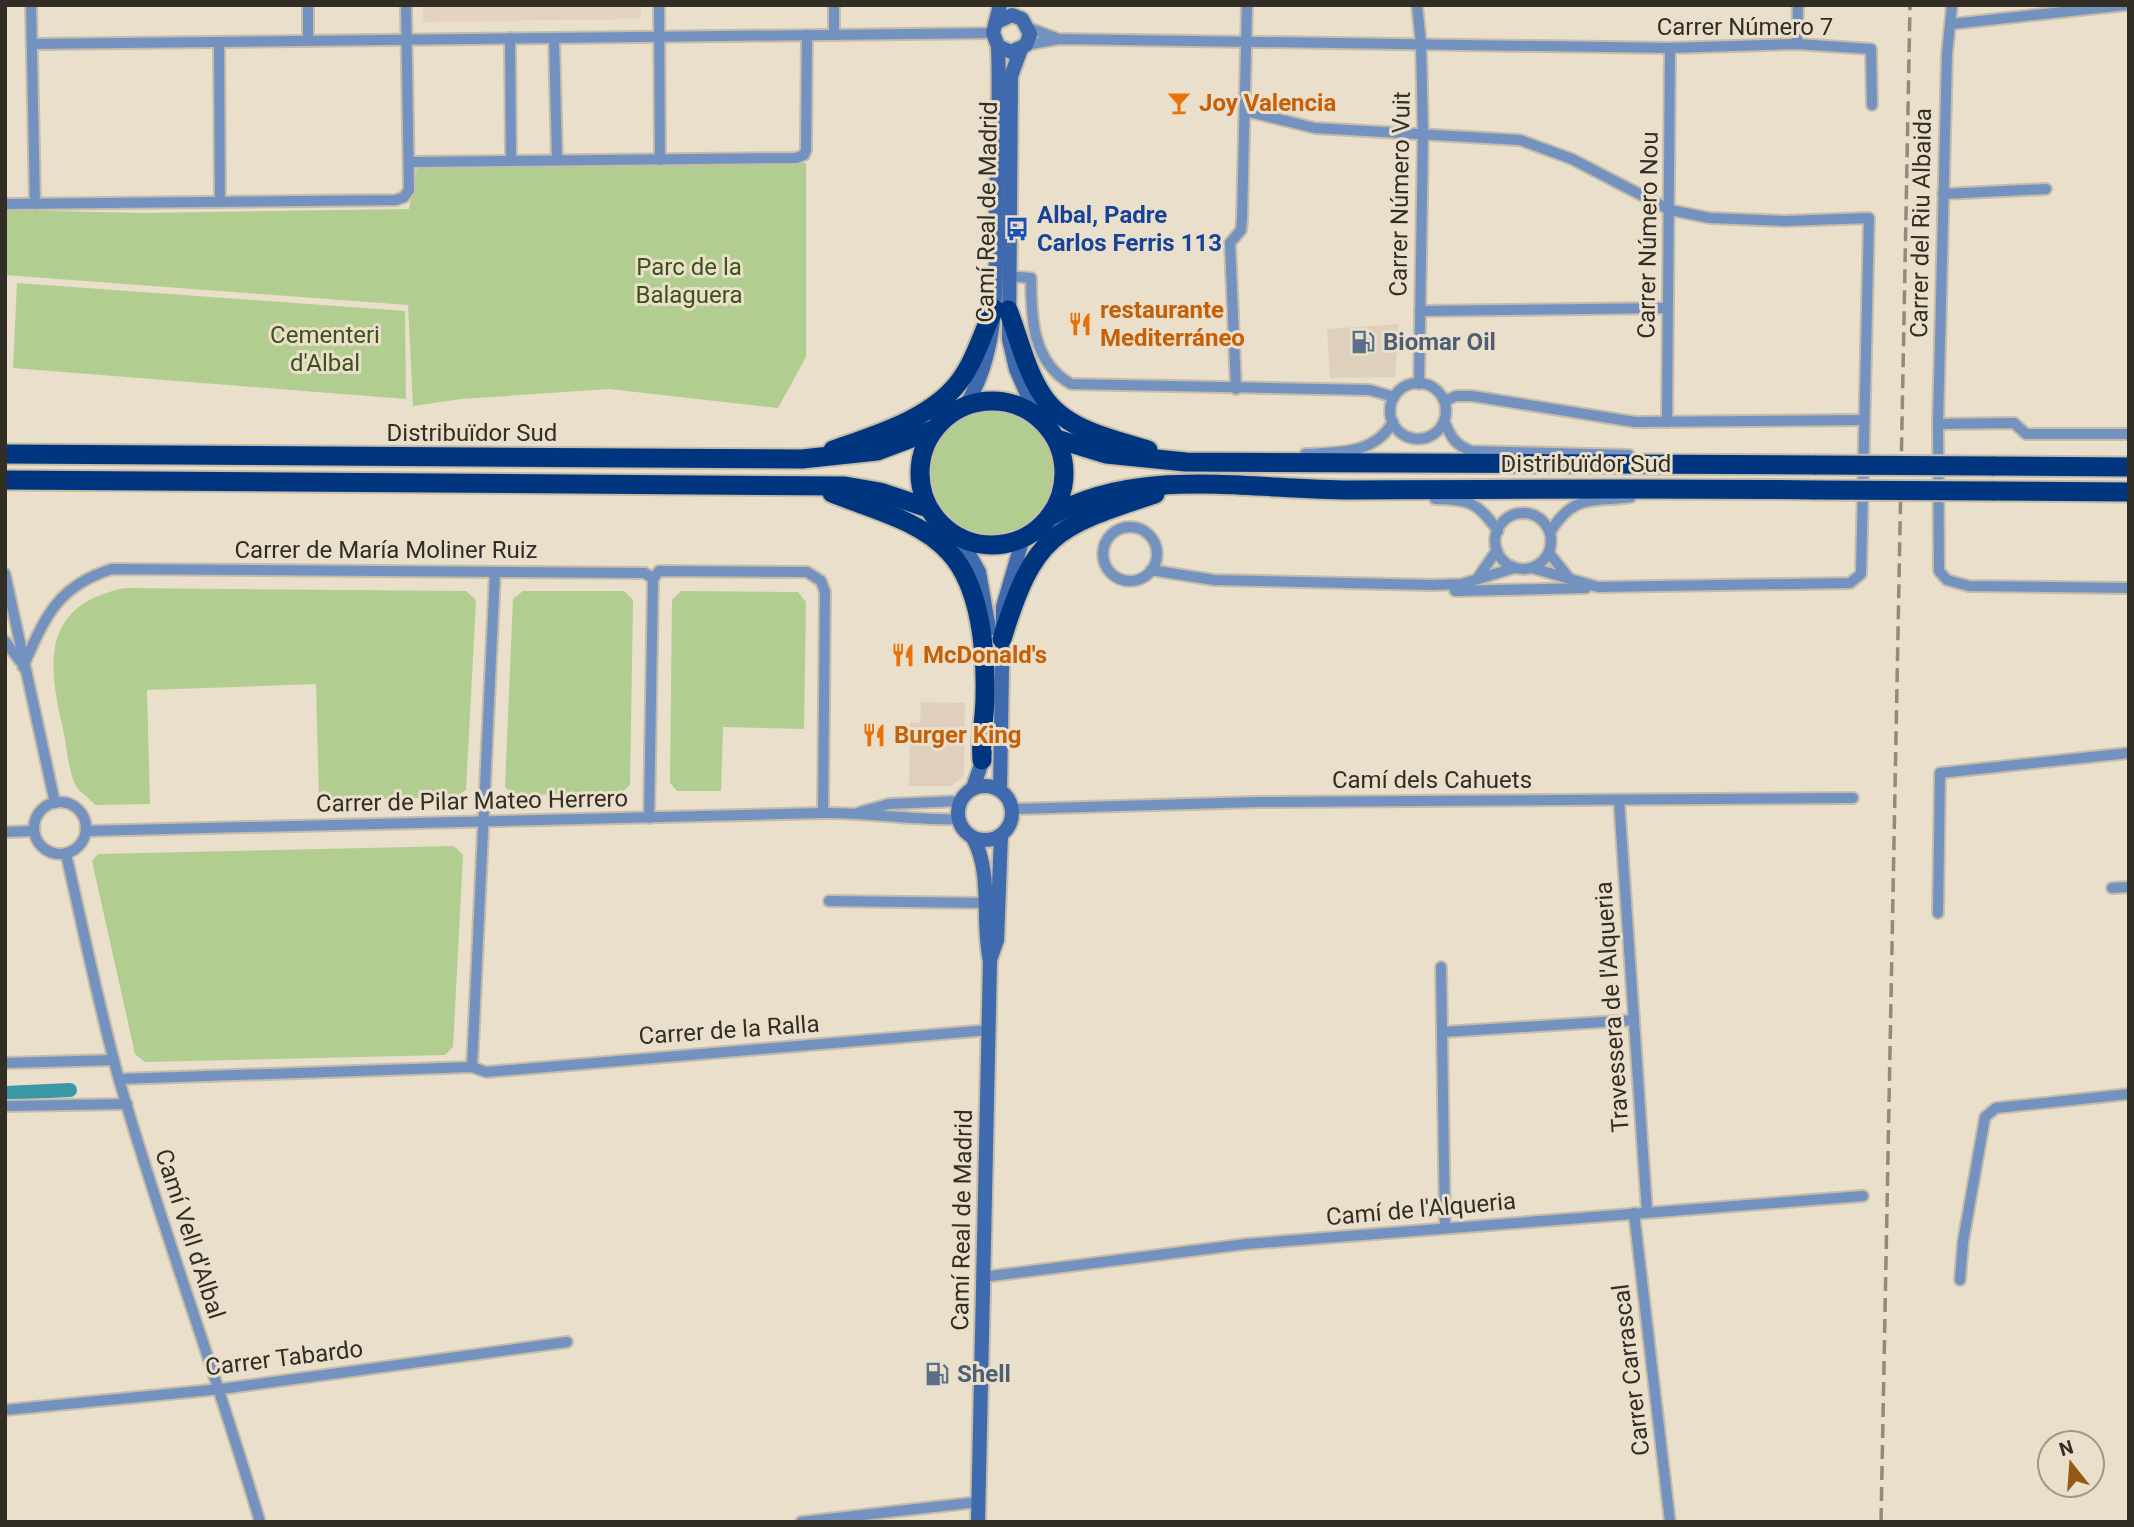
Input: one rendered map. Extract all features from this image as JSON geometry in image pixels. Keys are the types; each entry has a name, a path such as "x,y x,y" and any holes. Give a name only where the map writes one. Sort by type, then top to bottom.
{"highway":[{"path":"802,459 877,435 939,401 967,370 1001,309"},
{"path":"1001,309 1035,382 1055,411 1081,427 1107,438 1186,462"},
{"path":"990,400 1014,403 1036,415 1057,439 1063,459 1064,479 1059,499 1049,517 1023,538 1002,544 981,544 960,538 937,520 928,508 921,488 919,468 923,448 933,430 948,415 966,405 990,400"},
{"name":"Distribuïdor Sud","path":"5,454 802,459 877,451 933,430"},
{"name":"Distribuïdor Sud","path":"1057,439 1106,454 1186,462 2129,467"},
{"name":"Distribuïdor Sud","path":"5,480 811,485 880,492 928,508"},
{"path":"811,485 906,522 949,551 960,566 976,610 984,663 982,760"},
{"name":"Distribuïdor Sud","path":"1049,517 1074,503 1105,492 1146,486 1300,490 2129,492"},
{"path":"1002,639 1027,571 1047,542 1064,529 1107,510 1187,486"}],"street":[{"path":"31,5 35,204"},
{"path":"308,5 308,41"},
{"path":"5,204 396,200 404,197 409,190 406,5"},
{"path":"659,5 660,160"},
{"path":"834,5 834,35"},
{"name":"Camí Real de Madrid","path":"1000,5 996,34 1001,309 1013,357 1036,415"},
{"path":"1236,389 1230,243 1241,230 1247,5"},
{"name":"Carrer Número Vuit","path":"1416,5 1422,44 1423,134 1419,383"},
{"path":"1797,44 1798,5"},
{"name":"Carrer del Riu Albaida","path":"1952,5 1947,54 1943,194 1938,571 1947,580 1969,586 2129,588"},
{"path":"1952,24 2126,5"},
{"path":"32,44 996,34 1012,15 1023,17"},
{"name":"Camí Real de Madrid","path":"966,405 980,379 988,356 1007,276 1012,76 1024,47 1023,17"},
{"name":"Carrer Número 7","path":"1023,17 1059,39"},
{"path":"996,34 1011,52 1024,47"},
{"path":"409,162 660,160 804,155 807,35"},
{"path":"510,38 511,161"},
{"path":"554,38 557,160"},
{"name":"Carrer Número 7","path":"1024,47 1059,39 1670,48 1797,44 1871,50 1871,105"},
{"path":"219,42 220,202"},
{"name":"Carrer Número Nou","path":"1667,422 1670,48"},
{"path":"1245,111 1315,128 1520,140 1572,159 1670,210 1710,218 1774,221 1869,218 1861,574 1850,583 1452,591 1432,584"},
{"path":"1943,194 2046,189"},
{"path":"1007,276 1031,278 1031,325 1042,352 1060,378 1071,384 1370,390 1394,397"},
{"path":"1420,311 1667,308"},
{"path":"1444,421 1432,436 1414,439 1405,436 1393,422 1391,405 1394,397 1405,387 1419,383 1435,388 1445,401 1444,421 1451,438 1471,452 1634,455 1670,464"},
{"path":"1445,401 1456,396 1472,396 1635,422 1864,420"},
{"path":"1281,462 1305,454 1364,448 1379,439 1393,422"},
{"path":"1938,424 2014,423 2026,435 2129,434"},
{"path":"1532,568 1542,562 1549,552 1550,532 1562,513 1573,504 1691,489"},
{"path":"1300,490 1320,496 1456,499 1479,507 1498,531"},
{"path":"1476,580 1497,550 1498,531 1508,518 1524,513 1540,519 1550,532"},
{"path":"1151,570 1157,549 1150,536 1129,527 1109,537 1103,552 1105,565 1113,575 1121,579 1138,580 1151,570 1214,580 1462,584 1514,568 1532,568 1598,587"},
{"path":"960,538 979,572 990,636 992,706 989,743 973,788 960,801 958,819 973,838 989,840 1001,835 1010,824 1012,809 1000,790 1002,639 1006,589 1023,538"},
{"path":"1497,550 1507,564 1514,568"},
{"path":"1549,552 1569,578"},
{"name":"Carrer de María Moliner Ruiz","path":"23,667 53,605 72,587 112,569 645,573 653,579 659,571 807,572 821,581 825,592 822,813"},
{"path":"472,1067 495,572"},
{"path":"5,575 23,667 55,803"},
{"path":"649,818 653,579"},
{"path":"5,641 23,667"},
{"path":"1938,913 1940,773 2129,753"},
{"path":"973,788 984,786 1000,790"},
{"name":"Camí dels Cahuets","path":"1012,809 1257,802 1853,798"},
{"name":"Travessera de l'Alqueria","path":"1619,800 1647,1212"},
{"name":"Carrer de Pilar Mateo Herrero","path":"858,813 889,804 960,801"},
{"path":"55,803 72,805 78,809 86,823 87,831 80,846 66,854 45,850 34,831 37,816 55,803"},
{"name":"Carrer de Pilar Mateo Herrero","path":"87,831 822,813 958,819"},
{"path":"5,832 34,831"},
{"name":"Camí Real de Madrid","path":"990,961 997,940 1001,835"},
{"name":"Camí Real de Madrid","path":"973,838 984,863 984,903 990,961 978,1522"},
{"name":"Camí Vell d'Albal","path":"66,854 119,1079 185,1291 220,1389 260,1522"},
{"path":"2112,888 2129,887"},
{"path":"829,901 984,903"},
{"path":"1441,967 1444,1228"},
{"path":"1443,1032 1634,1020"},
{"name":"Carrer de la Ralla","path":"119,1079 472,1067 486,1072 989,1030"},
{"path":"5,1063 114,1060"},
{"path":"1960,1280 1963,1242 1984,1117 1996,1108 2129,1094"},
{"path":"5,1106 127,1104"},
{"name":"Camí de l'Alqueria","path":"983,1277 1246,1244 1863,1196"},
{"name":"Carrer Carrascal","path":"1634,1213 1670,1522"},
{"name":"Carrer Tabardo","path":"5,1410 220,1389 567,1342"},
{"path":"801,1522 978,1502"}],"shaded area":[{"path":"423,5 641,5 641,19 423,22"},
{"name":"Biomar Oil","path":"1399,324 1395,377 1330,378 1327,329"},
{"path":"921,702 965,703 964,776 951,786 909,786 910,723 920,722"}],"green space":[{"name":"Parc de la Balaguera","path":"806,163 806,357 778,408 609,389 461,399 413,406 408,305 5,275 5,210 146,213 409,209 417,168"},
{"name":"Cementeri d'Albal","path":"17,283 405,311 406,399 13,368"},
{"path":"992,410 1016,415 1036,428 1049,448 1054,472 1049,496 1036,516 1016,529 992,534 968,529 948,516 935,496 930,472 935,448 948,428 968,415"},
{"path":"125,588 466,591 476,600 466,790 456,797 319,800 316,684 147,690 150,804 95,805 77,788 71,773 54,681 54,659 57,639 65,622 78,608 98,596"},
{"path":"523,591 624,591 633,600 630,785 621,793 514,795 505,787 513,599"},
{"path":"681,591 798,592 806,602 804,729 723,727 721,791 677,791 670,783 672,600"},
{"path":"454,846 463,855 453,1047 445,1055 145,1062 135,1054 92,861 98,854"}],"waterway":[{"path":"5,1093 70,1090"}],"railway":[{"path":"1881,1522 1910,5"}],"place":[{"name":"Joy Valencia","path":"1179,103"},
{"name":"Albal, Padre Carlos Ferris 113","path":"1017,229"},
{"name":"restaurante Mediterráneo","path":"1080,324"},
{"name":"Biomar Oil","path":"1363,342"},
{"name":"McDonald's","path":"903,655"},
{"name":"Burger King","path":"874,735"},
{"name":"Shell","path":"937,1374"}]}
